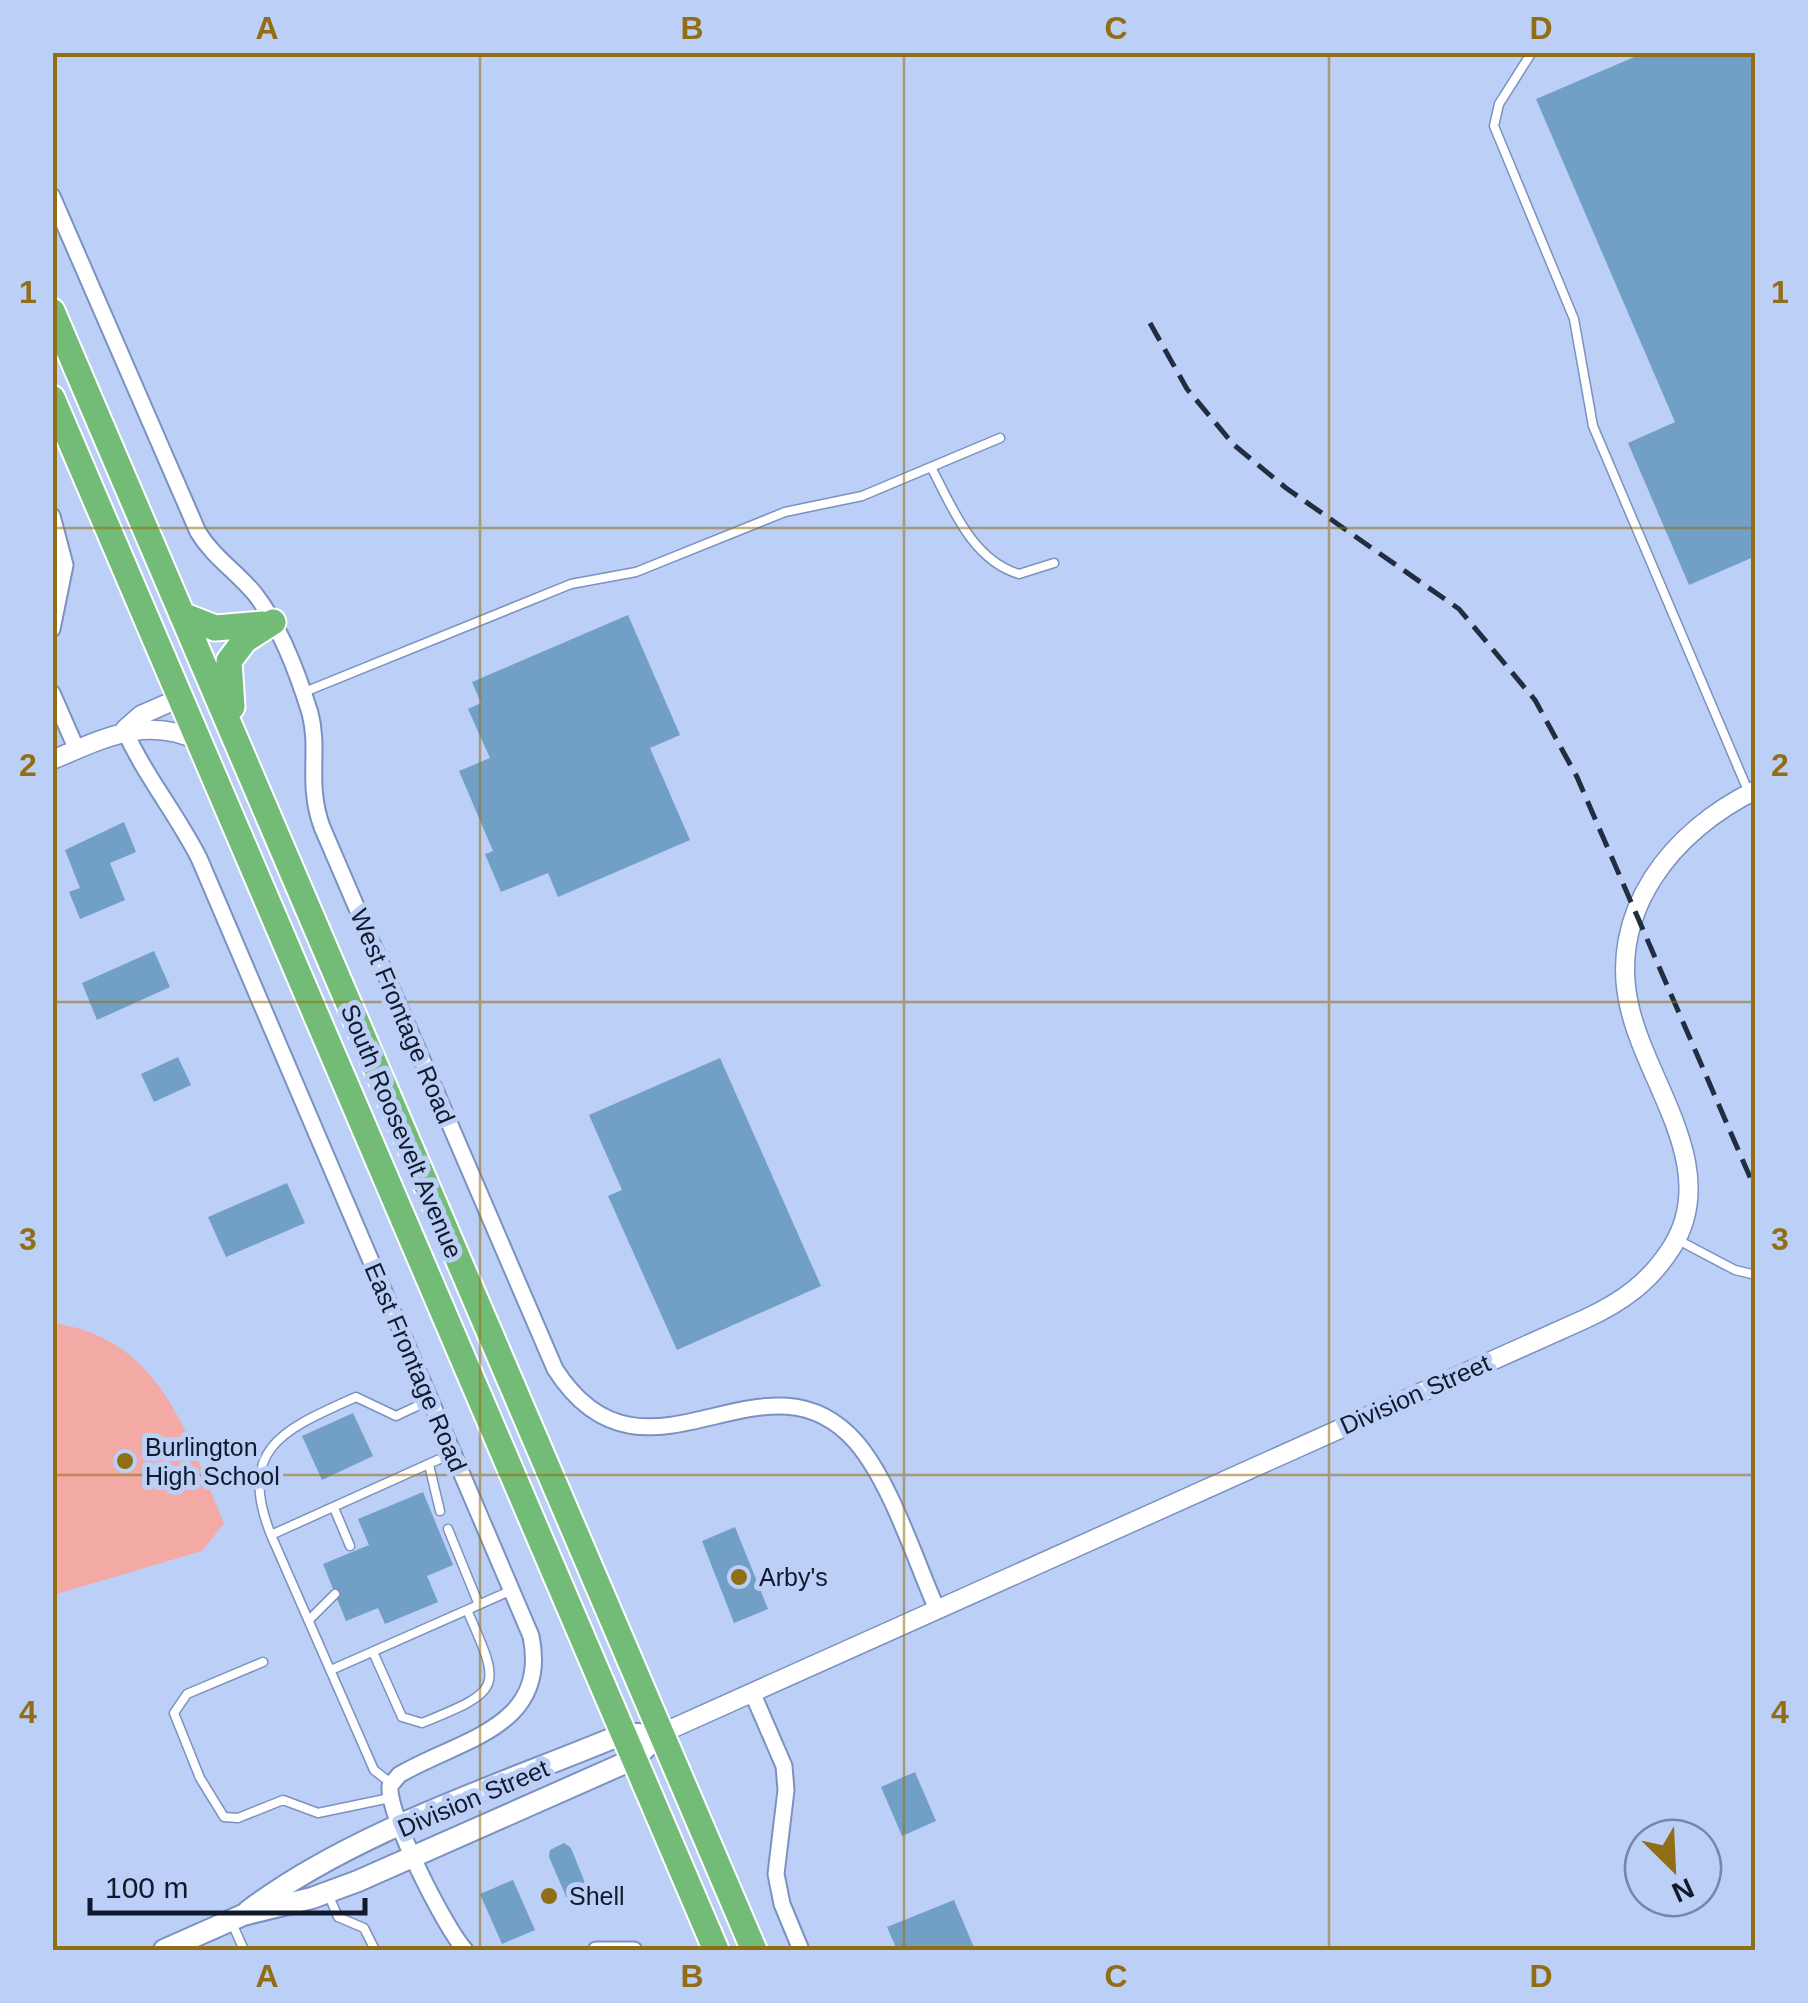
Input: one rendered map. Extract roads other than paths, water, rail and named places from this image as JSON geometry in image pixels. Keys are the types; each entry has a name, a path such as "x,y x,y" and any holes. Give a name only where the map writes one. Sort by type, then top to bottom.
{"highway":[{"name":"South Roosevelt Avenue","path":"52,311 754,1950"},
{"name":"South Roosevelt Avenue","path":"52,398 716,1950"},
{"path":"132,585 168,640 199,654 245,640"},
{"path":"182,615 215,628 273,622"},
{"path":"242,756 227,672 233,652 273,622"},
{"path":"180,698 206,712 282,848"}],"main road":[{"name":"Division Street","path":"164,1950 192,1945 300,1876 401,1828 623,1734 660,1734"},
{"name":"Division Street","path":"237,1918 327,1892 415,1857 634,1759 660,1734"}],"street":[{"name":"West Frontage Road","path":"52,196 198,532 211,552 252,592 273,622 311,721 311,792 322,827 540,1339 565,1384 605,1414 647,1427 678,1427 774,1403 827,1419 866,1455 936,1607"},
{"path":"52,516 65,565 52,629"},
{"path":"52,693 77,750"},
{"path":"52,760 124,730 142,715 180,698"},
{"path":"124,730 162,728 199,741"},
{"name":"East Frontage Road","path":"124,730 151,786 199,858 512,1590 534,1653 534,1671 524,1699 499,1726 418,1764 391,1790"},
{"name":"Division Street","path":"660,1734 1602,1311 1642,1284 1676,1240 1688,1206 1688,1171 1632,1016 1625,958 1635,912 1664,858 1696,825 1752,792"},
{"path":"752,1692 784,1766 786,1790 776,1874 782,1904 801,1950"},
{"path":"391,1790 401,1828 446,1925 464,1950"},
{"path":"596,1950 634,1950"}],"lane":[{"path":"1532,52 1499,104 1494,126 1574,318 1593,426 1752,792"},
{"path":"302,693 571,584 636,572 785,512 862,496 1000,438"},
{"path":"931,468 963,528 991,560 1019,574 1054,563"},
{"path":"1676,1240 1735,1270 1756,1275"},
{"path":"263,1662 187,1694 177,1702 174,1713 200,1778 224,1817 238,1818 283,1800 318,1813 391,1790 374,1770 271,1535 259,1505 260,1464 286,1429 356,1398 396,1416 430,1400"},
{"path":"271,1535 453,1454"},
{"path":"429,1465 440,1511"},
{"path":"334,1508 350,1546"},
{"path":"448,1529 479,1604"},
{"path":"332,1670 512,1590"},
{"path":"309,1620 335,1594"},
{"path":"373,1652 402,1716 412,1723 457,1709 484,1692 491,1682 492,1666 467,1610"},
{"path":"327,1892 338,1917 364,1928 374,1950"},
{"path":"237,1918 244,1950"}],"railway":[{"path":"1150,323 1187,389 1234,445 1286,488 1459,609 1535,700 1577,777 1756,1191"}],"place":[{"name":"Burlington High School","path":"125,1461"},
{"name":"Arby's","path":"739,1577"},
{"name":"Shell","path":"549,1896"}]}
